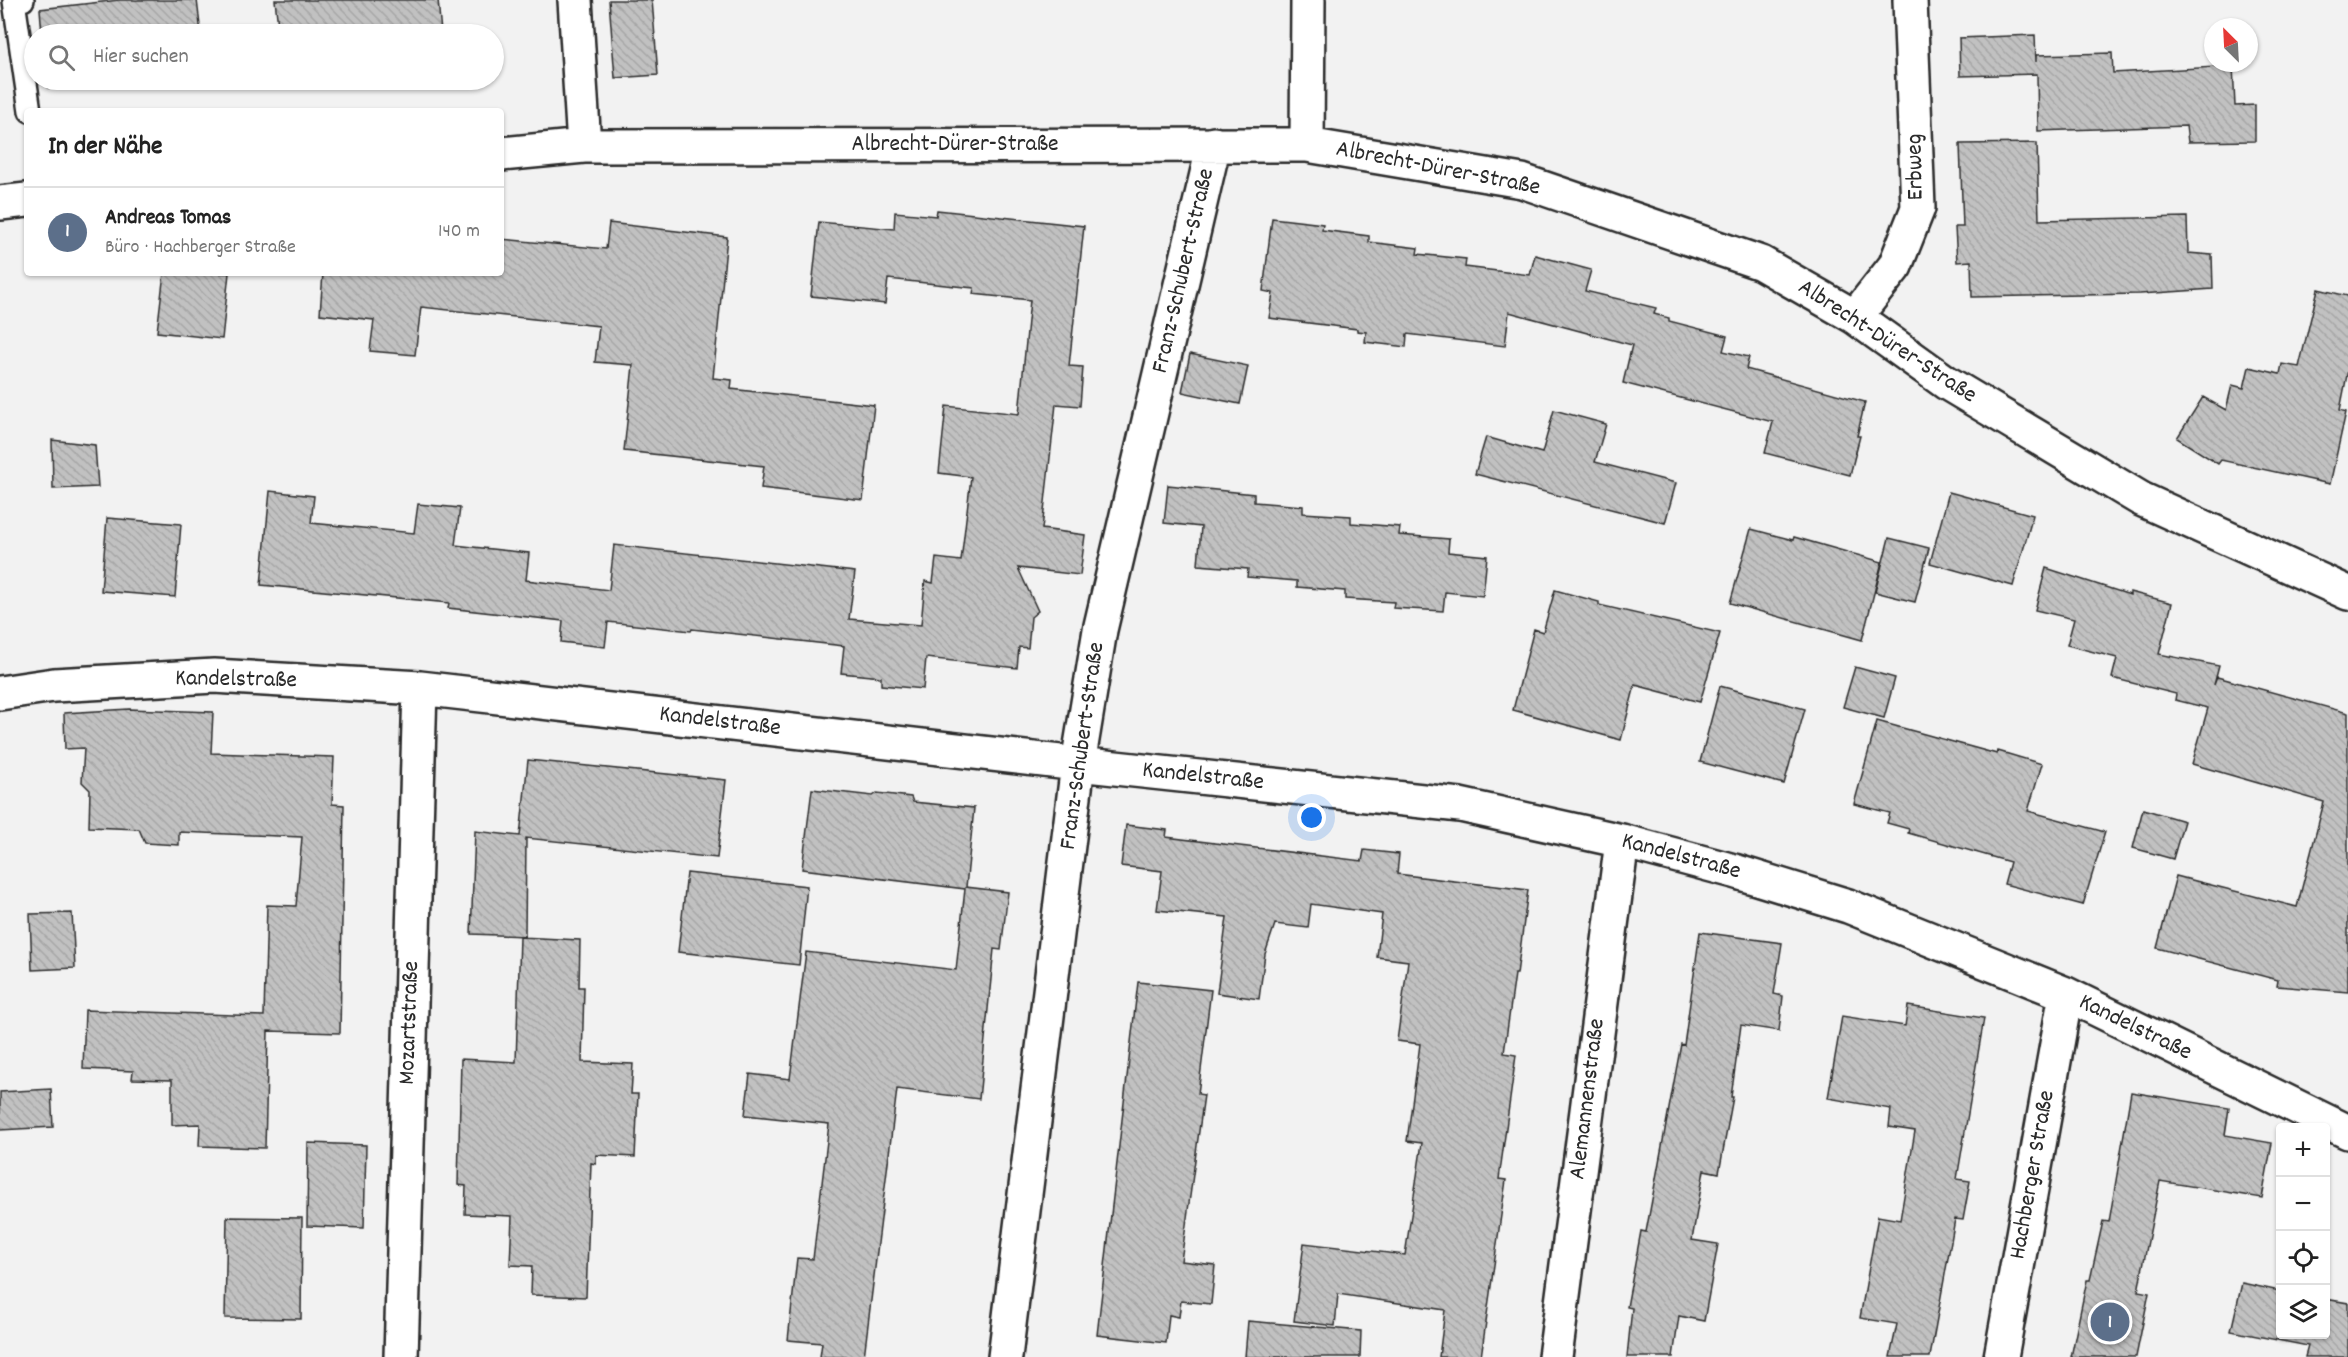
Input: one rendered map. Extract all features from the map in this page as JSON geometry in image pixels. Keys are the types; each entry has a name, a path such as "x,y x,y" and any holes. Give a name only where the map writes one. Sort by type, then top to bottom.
{"street":[{"path":"575,0 584,146"},
{"path":"1307,145 1308,0"},
{"name":"Erbweg","path":"1855,316 1895,266 1918,208 1910,0"},
{"name":"Franz-Schubert-Straße","path":"1005,1357 1078,764 1100,630 1214,144"},
{"name":"Albrecht-Dürer-Straße","path":"504,154 584,146 1307,145 1522,181 1761,262 1855,316 1947,383 2141,499 2348,593"},
{"path":"0,203 24,200"},
{"name":"Kandelstraße","path":"0,693 54,685 214,676 420,688 1078,764 1460,805 1622,841 1734,871 1848,906 2066,994 2348,1132"},
{"name":"Mozartstraße","path":"401,1357 420,688"},
{"name":"Alemannenstraße","path":"1555,1357 1622,841"},
{"name":"Hachberger Straße","path":"2001,1357 2066,994"}],"lane":[{"path":"22,0 14,1 24,70"},
{"path":"27,90 30,108"}],"building":[{"path":"119,0 197,0 200,24 41,24 40,9"},
{"path":"275,0 438,0 440,24 278,24"},
{"path":"609,0 652,0 658,75 615,78"},
{"path":"2035,35 2036,62 2036,55 2112,53 2113,73 2204,68 2204,72 2233,72 2235,106 2255,105 2255,141 2188,142 2186,126 2038,131 2037,74 1960,76 1959,38"},
{"path":"2037,143 2039,220 2187,217 2188,253 2212,255 2213,289 2140,294 1972,297 1971,261 1957,262 1955,227 1963,227 1960,144"},
{"path":"937,210 1084,226 1069,366 1083,367 1080,406 1056,404 1042,529 1085,535 1080,575 1018,568 1038,611 1031,617 1028,648 1019,647 1017,668 926,658 923,689 881,685 881,677 841,673 844,646 608,622 605,647 561,642 563,621 448,608 449,603 261,585 270,491 314,496 311,523 414,533 418,504 460,508 455,545 529,553 526,580 609,590 614,545 855,572 849,619 921,625 925,581 933,583 936,558 961,561 971,477 939,473 946,406 1019,414 1030,300 973,294 974,288 888,279 885,304 811,296 819,222 894,229 895,212 936,216"},
{"path":"1272,218 1323,224 1322,230 1369,236 1369,242 1418,248 1417,254 1466,259 1465,267 1530,275 1535,255 1591,270 1585,291 1656,308 1654,314 1669,318 1669,321 1727,336 1723,351 1749,357 1746,369 1865,402 1857,436 1860,436 1850,475 1765,453 1773,422 1623,383 1632,345 1509,312 1505,346 1407,334 1406,347 1365,342 1366,332 1357,331 1357,329 1269,318 1273,293 1263,291"},
{"path":"609,223 727,237 713,378 732,380 731,389 874,405 863,500 761,488 764,466 624,451 633,365 595,362 599,326 421,307 415,355 370,351 374,320 320,314 323,276 504,276 504,239 606,249"},
{"path":"164,276 229,276 222,339 157,332"},
{"path":"2318,289 2348,296 2348,370 2340,410 2346,412 2330,484 2221,460 2218,464 2177,438 2203,397 2226,410 2232,385 2244,388 2249,367 2280,374 2282,364 2299,367"},
{"path":"1190,354 1248,366 1240,404 1182,392"},
{"path":"1554,410 1606,424 1595,462 1676,483 1665,523 1475,474 1486,437 1542,453"},
{"path":"52,440 95,445 98,487 53,489"},
{"path":"1168,485 1254,494 1254,502 1303,506 1303,513 1351,516 1351,523 1400,527 1399,535 1449,539 1448,552 1487,556 1483,596 1445,592 1443,611 1393,608 1394,602 1345,599 1345,591 1297,587 1297,581 1247,577 1248,569 1198,565 1201,527 1164,523"},
{"path":"1949,492 2033,515 2013,586 1930,563"},
{"path":"107,518 181,524 175,597 101,591"},
{"path":"1751,529 1793,540 1794,537 1882,562 1862,640 1730,603"},
{"path":"1889,538 1929,548 1915,602 1875,592"},
{"path":"2046,568 2130,595 2130,592 2172,603 2159,654 2219,666 2214,685 2217,677 2348,713 2348,992 2277,986 2278,980 2157,948 2176,876 2297,907 2324,802 2192,764 2208,708 2175,700 2176,694 2112,678 2117,658 2067,645 2074,619 2035,610"},
{"path":"1555,590 1599,602 1599,605 1720,633 1700,702 1635,685 1621,740 1513,710 1534,629 1543,632"},
{"path":"1855,667 1895,678 1884,718 1843,707"},
{"path":"1720,686 1805,709 1784,784 1700,762"},
{"path":"129,709 213,712 211,753 334,757 332,804 344,805 340,1033 268,1031 265,1148 199,1146 200,1124 172,1125 172,1080 132,1079 133,1071 83,1069 85,1010 264,1016 267,905 296,906 302,837 179,832 179,845 145,843 139,829 89,827 90,790 82,782 84,748 65,749 64,713"},
{"path":"1877,721 2042,764 2028,811 2105,832 2083,905 2004,884 2010,862 1908,833 1909,829 1887,823 1890,813 1854,804"},
{"path":"528,760 726,780 717,858 526,838 525,936 471,934 475,831 520,836"},
{"path":"812,789 873,796 877,793 911,797 913,802 974,808 966,887 1008,892 1001,950 994,949 979,1099 897,1089 864,1357 820,1357 822,1343 788,1340 797,1258 813,1259 829,1124 745,1115 750,1074 790,1079 806,952 956,970 965,889 802,869"},
{"path":"2143,809 2184,821 2173,859 2133,848"},
{"path":"1126,825 1167,830 1166,837 1362,861 1364,850 1399,854 1397,874 1528,890 1504,1053 1516,1055 1499,1179 1506,1180 1481,1357 1439,1357 1445,1310 1338,1294 1335,1326 1294,1321 1304,1243 1405,1255 1422,1143 1407,1141 1420,1044 1397,1041 1408,961 1377,957 1382,914 1311,904 1308,928 1275,924 1265,954 1259,999 1217,993 1227,917 1157,910 1162,871 1121,866"},
{"path":"687,873 807,886 799,965 678,952"},
{"path":"72,913 75,968 32,970 30,914"},
{"path":"1700,932 1782,943 1774,994 1783,996 1779,1031 1741,1025 1731,1097 1733,1097 1719,1173 1704,1170 1692,1240 1718,1244 1704,1321 1679,1316 1673,1357 1627,1357 1632,1308 1627,1307 1641,1231 1646,1232 1681,1044 1684,1045"},
{"path":"520,937 580,940 579,987 584,987 582,1062 633,1064 631,1094 638,1094 635,1157 596,1155 596,1164 591,1163 586,1297 531,1295 532,1266 510,1265 512,1216 465,1214 466,1186 458,1185 461,1059 516,1062"},
{"path":"1138,982 1211,990 1198,1094 1204,1095 1181,1261 1215,1265 1211,1304 1181,1301 1179,1317 1169,1315 1166,1343 1097,1335"},
{"path":"1908,1006 1984,1018 1957,1179 1970,1181 1963,1220 1955,1219 1930,1357 1890,1357 1897,1324 1860,1318 1878,1216 1900,1220 1915,1131 1889,1127 1891,1109 1828,1098 1842,1016 1905,1026"},
{"path":"51,1089 53,1127 0,1130 0,1092"},
{"path":"2131,1092 2229,1108 2225,1135 2272,1143 2262,1198 2160,1181 2138,1291 2149,1293 2136,1357 2071,1357 2087,1280 2090,1280 2103,1221 2109,1222"},
{"path":"308,1143 366,1145 364,1228 307,1226"},
{"path":"227,1217 302,1218 301,1319 225,1318"},
{"path":"2242,1283 2276,1290 2276,1339 2330,1339 2330,1300 2348,1303 2348,1357 2305,1357 2308,1346 2231,1331"},
{"path":"1248,1321 1361,1331 1360,1357 1245,1357"}],"place":[{"name":"Andreas Tomas","path":"2110,1322"}]}
